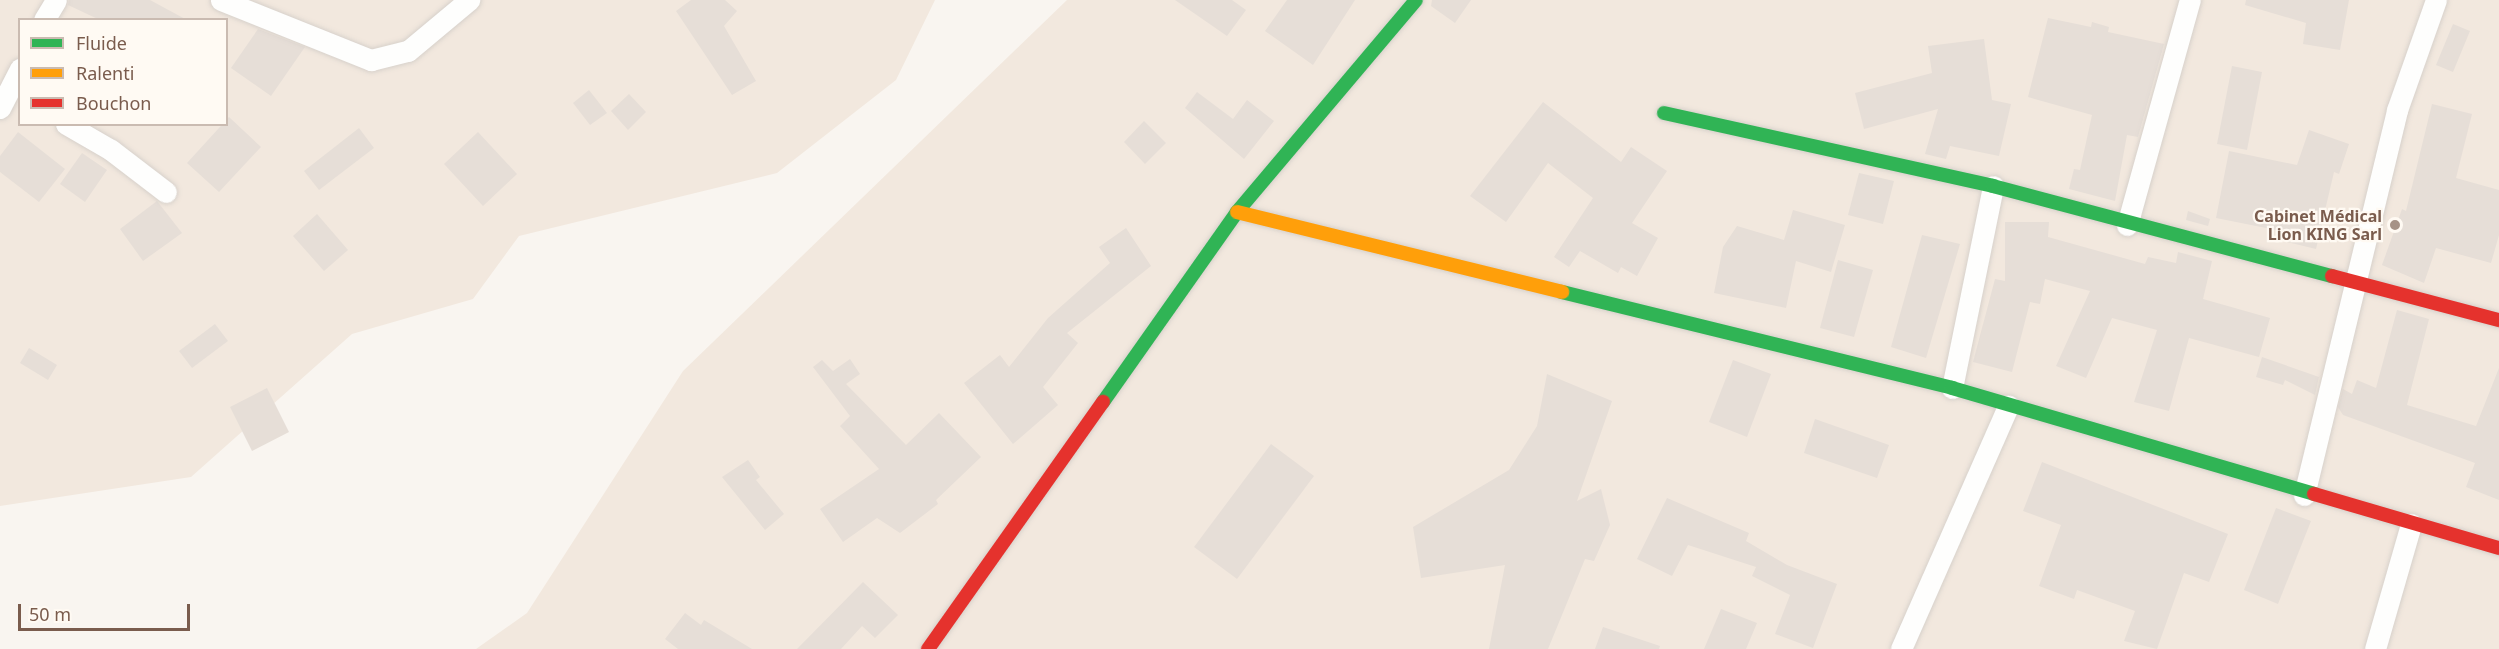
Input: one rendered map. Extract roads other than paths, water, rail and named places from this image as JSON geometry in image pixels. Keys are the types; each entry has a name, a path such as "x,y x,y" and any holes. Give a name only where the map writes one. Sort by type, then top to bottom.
{"street":[{"path":"45,18 56,0"},
{"path":"221,0 371,60 408,51 469,0"},
{"path":"928,649 1237,212 1416,0"},
{"path":"2127,225 2190,0"},
{"path":"2304,495 2397,110 2436,0"},
{"path":"7,98 18,73"},
{"path":"1664,113 1993,186 2127,225 2499,320"},
{"path":"69,126 111,150 166,192"},
{"path":"1952,388 1993,186"},
{"path":"1237,212 1952,388 2008,406 2129,438 2304,495 2499,548"},
{"path":"1901,649 2008,406"},
{"path":"2375,649 2411,524"}],"place":[{"name":"Cabinet Médical Lion KING Sarl","path":"2395,225"}]}
